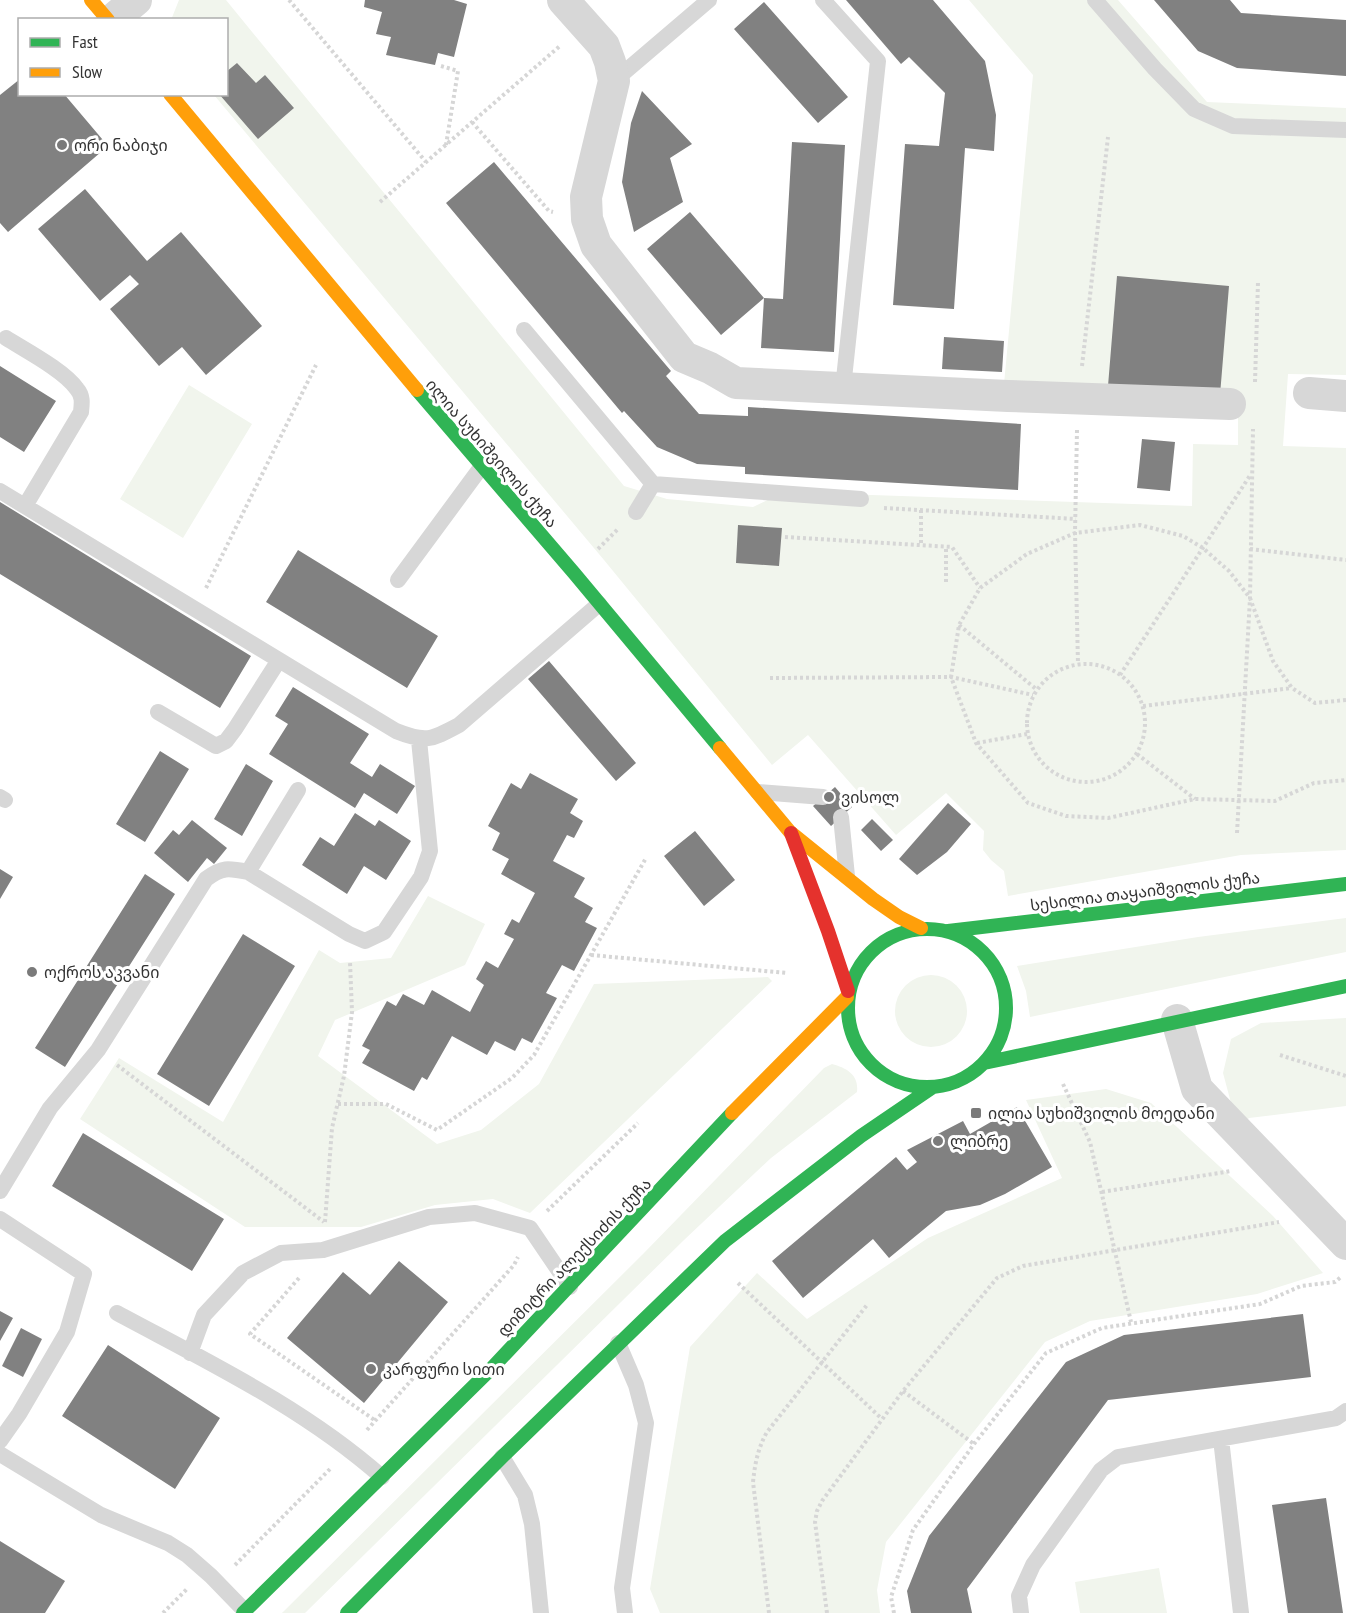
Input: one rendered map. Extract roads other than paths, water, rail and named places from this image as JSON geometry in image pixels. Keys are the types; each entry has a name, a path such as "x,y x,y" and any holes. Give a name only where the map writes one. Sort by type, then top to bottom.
{"main road":[{"path":"92,0 108,18"},
{"name":"ილია სუხიშვილის ქუჩა","path":"172,96 375,342 600,604 790,832 848,880 899,917 921,928"},
{"name":"ილია სუხიშვილის ქუჩა","path":"790,832 828,931 848,994"},
{"name":"სესილია თაყაიშვილის ქუჩა","path":"948,931 1346,884"},
{"path":"921,928 948,931 970,940 987,956 1000,976 1006,999 1005,1022 998,1044 984,1063 969,1075 952,1084 933,1087 905,1084 879,1072 860,1052 848,1025 848,994 857,967 873,947 895,934 921,928"},
{"path":"984,1063 1073,1046 1177,1020 1346,986"},
{"name":"დიმიტრი ალექსიძის ქუჩა","path":"244,1612 382,1477 570,1287 797,1045 848,994"},
{"path":"347,1613 502,1457 725,1241 861,1136 933,1087"}],"street":[{"path":"113,18 136,0"},
{"path":"563,0 604,46 614,81 586,197 587,219 596,246 684,357 736,383 1242,403"},
{"path":"1309,393 1346,396"},
{"path":"1177,1020 1197,1089 1346,1244"}],"lane":[{"path":"614,81 709,0"},
{"path":"823,0 878,61 843,388"},
{"path":"1095,0 1155,69 1194,109 1233,126 1346,130"},
{"path":"524,330 653,484 861,499"},
{"path":"6,338 68,379 83,400 81,412 25,506"},
{"path":"398,580 482,466"},
{"path":"636,512 653,484"},
{"path":"0,491 396,731 419,740 440,735 459,725 600,604"},
{"path":"158,712 216,746 226,741 235,729 279,660"},
{"path":"0,1191 50,1108 98,1050 206,879 216,872 228,868 248,872 349,934 365,941 384,932 421,877 430,851 419,740"},
{"path":"248,872 298,790"},
{"path":"756,792 823,797"},
{"path":"840,817 848,880"},
{"path":"190,1353 204,1315 243,1273 281,1253 323,1250 429,1217 474,1214 530,1228 570,1287"},
{"path":"0,1219 84,1274 67,1332 20,1414 0,1441"},
{"path":"117,1313 275,1399 350,1448 382,1477"},
{"path":"618,1343 636,1385 646,1423 622,1588 625,1613"},
{"path":"1021,1613 1019,1596 1033,1565 1101,1470 1118,1456 1336,1418 1346,1412"},
{"path":"1221,1439 1241,1613"},
{"path":"0,1454 101,1515 168,1543 187,1555 211,1576 244,1612"},
{"path":"502,1457 525,1495 532,1524 541,1613"}],"place":[{"name":"ორი ნაბიჯი","path":"62,145"},
{"name":"ვისოლ","path":"829,797"},
{"name":"ოქროს აკვანი","path":"32,972"},
{"name":"ილია სუხიშვილის მოედანი","path":"976,1113"},
{"name":"ლიბრე","path":"938,1141"},
{"name":"კარფური სითი","path":"371,1369"}]}
